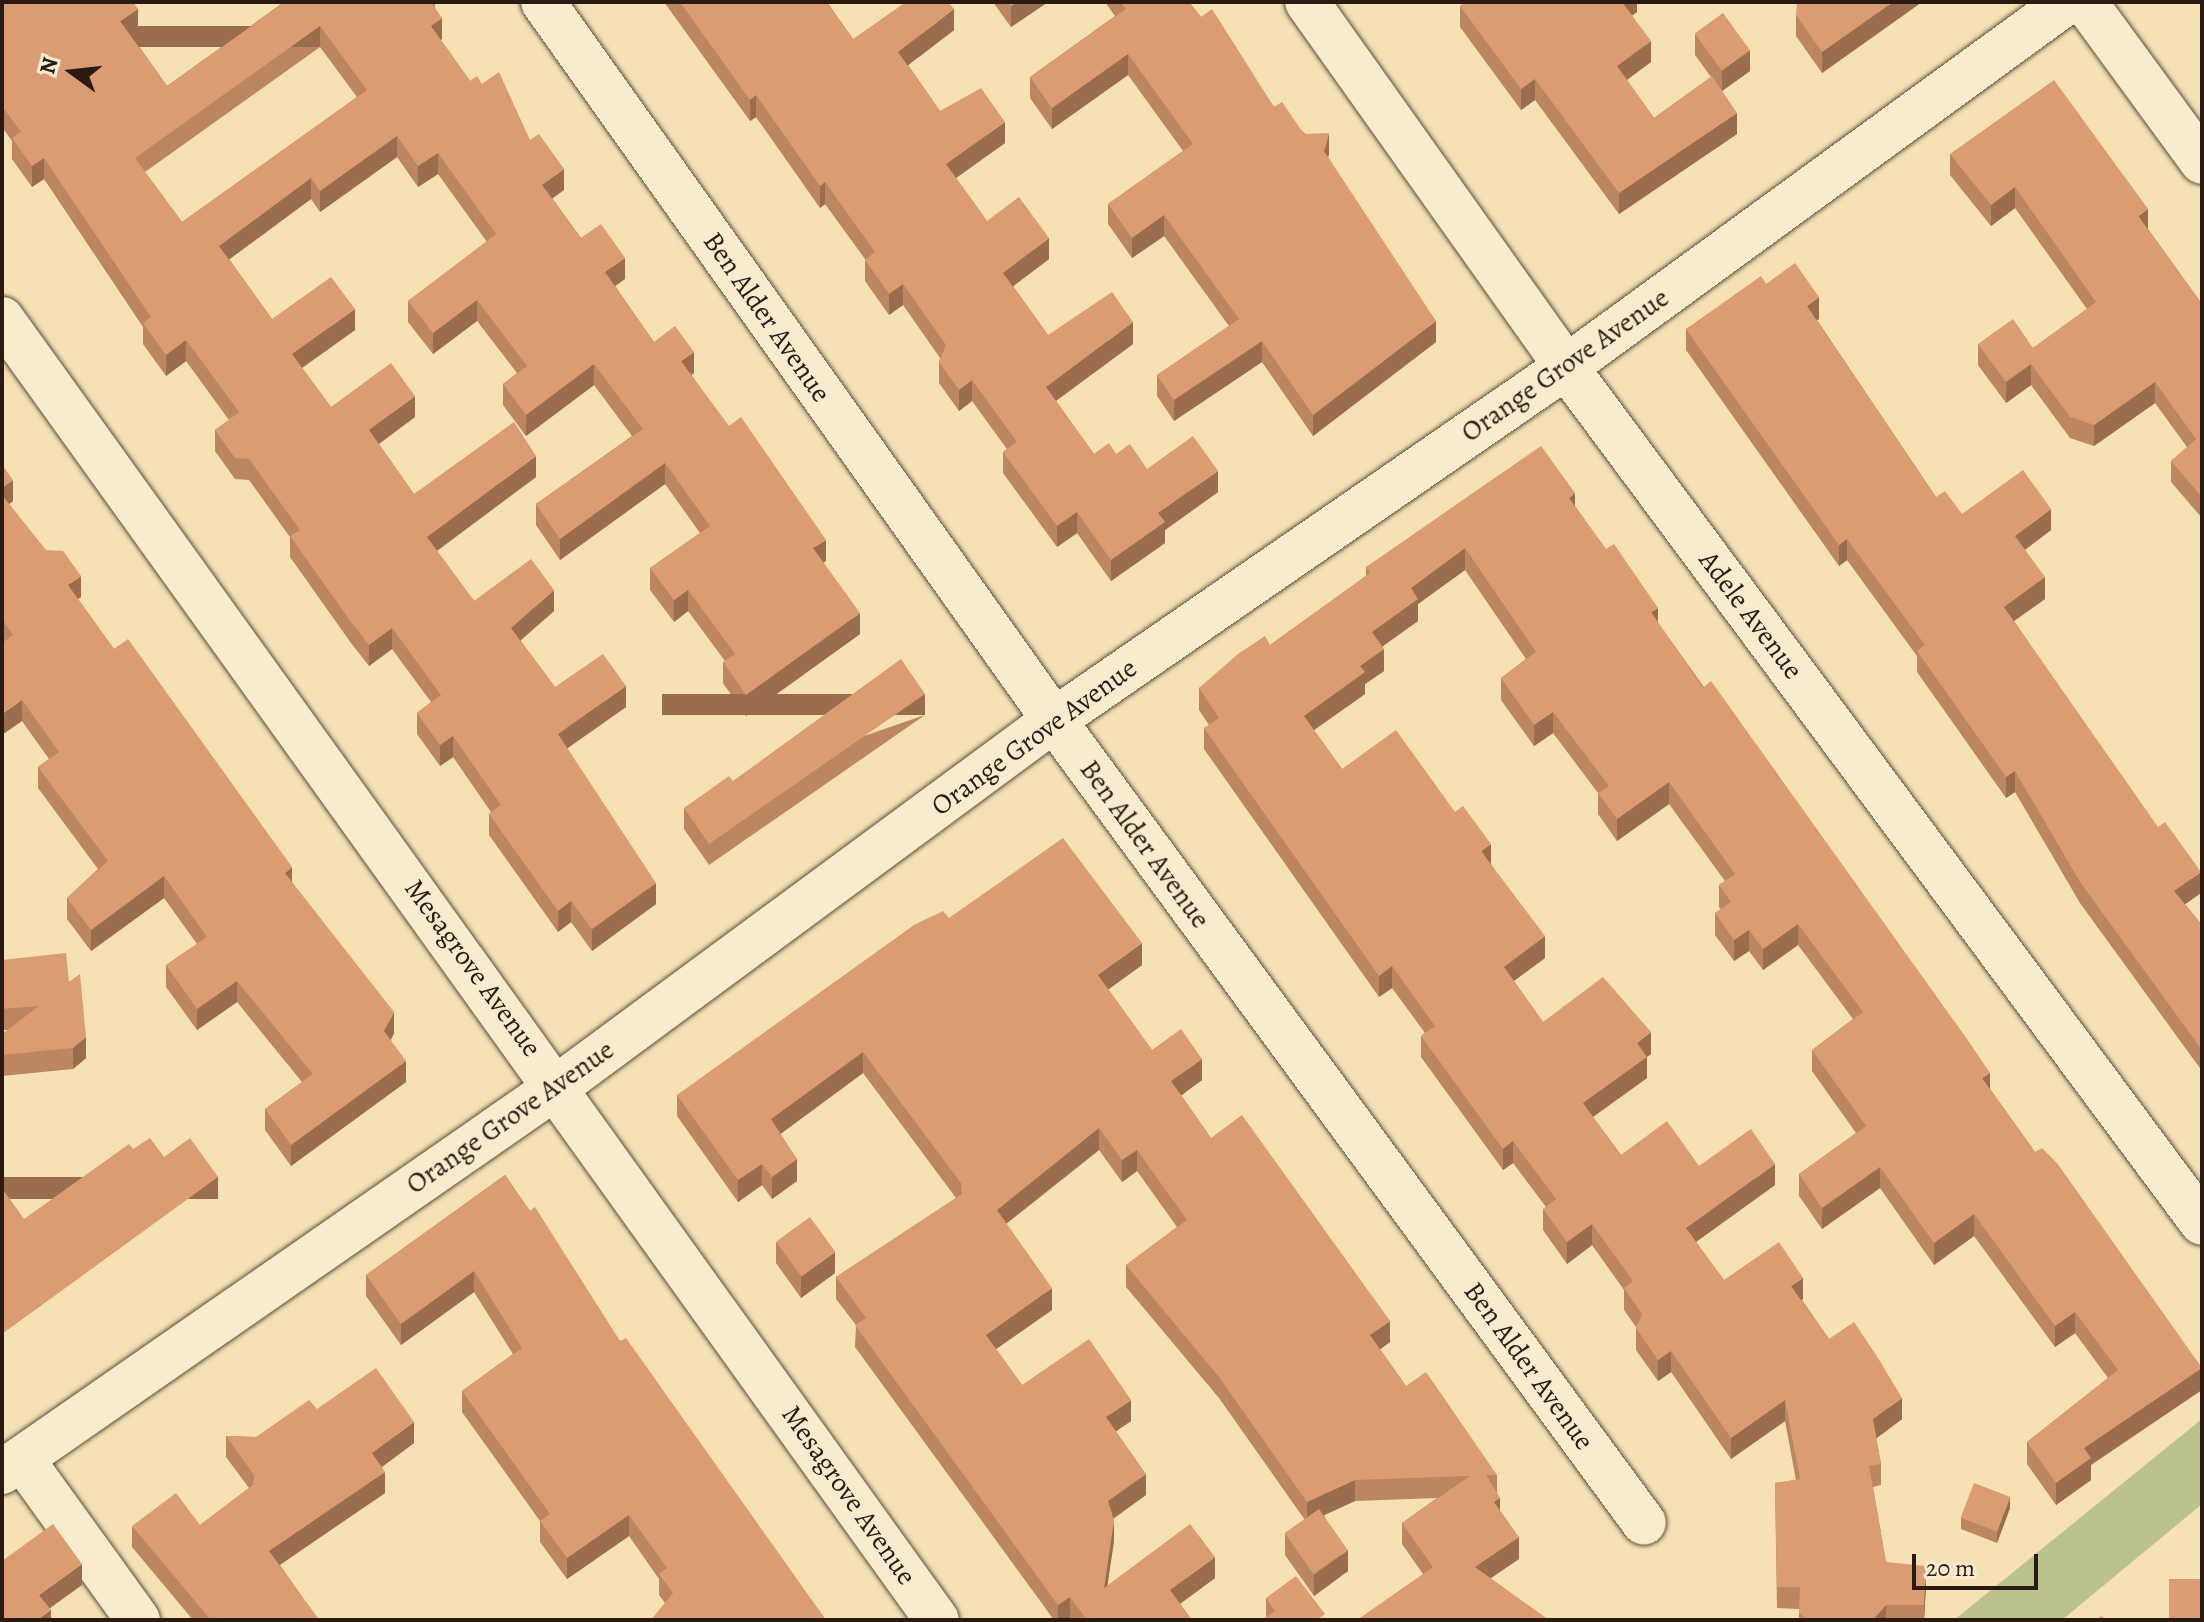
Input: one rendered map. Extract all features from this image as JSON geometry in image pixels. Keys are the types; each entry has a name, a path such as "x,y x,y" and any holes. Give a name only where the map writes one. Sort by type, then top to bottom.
{"street":[{"name":"Ben Alder Avenue","path":"543,2 1054,720 1644,1523"},
{"name":"Adele Avenue","path":"1307,2 1566,367 2202,1223"},
{"name":"Orange Grove Avenue","path":"12,1466 558,1086 1054,720 1566,367 2067,2"},
{"path":"2085,2 2202,162"},
{"name":"Mesagrove Avenue","path":"2,319 558,1086 937,1620"},
{"path":"12,1466 138,1620"}],"green space":[{"path":"2202,1419 2202,1504 2062,1620 1954,1620"}],"building":[{"path":"2,2 133,2 138,9 120,21 167,86 285,2 431,2 442,18 431,26 470,81 477,76 482,84 499,72 530,140 539,134 564,169 542,185 581,238 601,224 625,258 605,272 654,342 675,326 694,352 681,361 729,426 741,417 826,540 813,548 860,613 746,695 723,662 735,654 688,590 674,600 650,568 710,526 665,463 560,539 536,504 643,429 594,364 526,415 503,384 527,366 477,300 433,333 408,301 496,234 438,153 418,166 397,136 320,191 311,178 219,246 272,319 331,277 355,309 292,354 331,407 391,363 415,396 369,430 414,494 514,422 536,456 427,537 474,601 531,559 554,590 511,628 555,687 603,654 626,686 558,734 656,883 592,929 571,901 558,911 489,814 501,805 453,736 440,745 417,713 441,695 392,628 369,645 351,622 290,536 300,530 249,459 235,458 215,430 239,412 186,340 166,355 143,323 151,317 44,158 32,166 12,138 21,132 2,106","holes":["320,26 367,90 182,222 135,158"]},
{"path":"680,2 827,2 853,39 906,2 948,2 954,9 898,52 940,111 981,88 1005,122 946,164 987,221 1019,197 1049,238 1003,273 1048,335 1112,292 1133,322 1046,387 1094,454 1109,443 1116,454 1130,444 1147,469 1193,436 1218,471 1158,513 1165,522 1111,560 1077,512 1057,526 1003,452 1017,442 972,380 959,390 939,362 946,345 903,284 889,294 865,260 875,252 825,182 820,186 756,95 750,100"},
{"path":"1120,2 1189,2 1201,17 1212,9 1274,107 1282,102 1304,134 1329,133 1324,151 1436,321 1313,415 1262,341 1174,400 1157,375 1239,319 1164,215 1132,238 1108,204 1193,144 1128,54 1052,108 1030,77 1126,9"},
{"path":"1465,2 1622,2 1651,41 1617,66 1654,118 1712,76 1737,113 1619,193 1535,79 1521,89 1460,6"},
{"path":"1797,2 1893,2 1822,52 1796,15"},
{"path":"1723,13 1750,50 1722,71 1695,34"},
{"path":"2054,80 2148,209 2138,216 2202,304 2202,497 2171,461 2196,439 2155,382 2094,425 2070,417 2031,364 2006,382 1978,344 2013,319 2033,348 2096,302 2015,187 1991,205 1950,154"},
{"path":"1795,263 1819,297 1807,306 1936,497 1945,491 1962,514 2023,470 2051,509 2015,536 2045,577 2004,607 2158,827 2165,822 2201,872 2174,891 2202,925 2202,1050 2080,882 2015,771 2006,777 1917,651 1925,645 1847,539 1839,545 1686,329 1761,276 1766,284"},
{"path":"1541,446 1575,493 1569,498 1606,549 1614,544 1658,608 1651,612 1703,688 1711,681 1969,1042 1990,1073 1982,1078 2035,1152 2042,1148 2057,1163 2202,1368 2084,1448 2091,1458 2056,1483 2027,1442 2118,1370 2075,1312 2055,1326 1974,1214 1934,1243 1880,1167 1822,1208 1799,1174 1866,1126 1812,1050 1863,1012 1798,924 1763,949 1749,930 1734,940 1715,913 1731,902 1719,885 1735,874 1669,782 1617,819 1598,793 1609,786 1553,712 1534,725 1501,678 1536,652 1465,548 1411,588 1418,599 1372,632 1384,649 1360,666 1365,672 1304,716 1342,769 1396,730 1455,812 1463,806 1491,844 1481,851 1545,936 1504,967 1543,1022 1603,977 1651,1032 1637,1043 1647,1057 1583,1103 1621,1155 1667,1121 1699,1166 1751,1129 1775,1164 1686,1228 1724,1280 1779,1242 1803,1278 1791,1286 1829,1339 1854,1322 1878,1358 1902,1398 1873,1419 1881,1464 1869,1466 1886,1562 1926,1566 1924,1605 1886,1605 1873,1620 1806,1620 1799,1612 1800,1587 1777,1587 1775,1483 1800,1479 1785,1400 1731,1438 1671,1351 1658,1360 1636,1328 1642,1314 1624,1288 1633,1281 1592,1224 1567,1242 1543,1209 1556,1199 1513,1141 1503,1149 1421,1036 1435,1026 1392,966 1379,976 1204,728 1219,718 1199,688 1238,654 1265,636 1270,645 1370,573 1366,567"},
{"path":"2,465 13,480 2,488"},
{"path":"2,495 46,550 63,551 81,576 68,585 114,649 128,639 292,867 285,873 394,1012 384,1031 406,1061 291,1145 265,1109 313,1074 237,981 197,1009 166,965 207,937 164,876 91,930 67,898 108,861 38,767 59,752 22,700 2,714 2,643 13,635 2,619"},
{"path":"901,659 925,694 709,844 684,808 729,776 733,781"},
{"path":"1063,838 1142,943 1098,975 1152,1050 1181,1029 1202,1059 1171,1081 1211,1138 1242,1115 1390,1321 1370,1335 1406,1386 1426,1372 1497,1475 1486,1475 1500,1498 1494,1502 1519,1537 1475,1567 1549,1620 1357,1620 1433,1567 1402,1523 1470,1476 1355,1480 1307,1502 1219,1377 1126,1265 1187,1220 1137,1150 1122,1160 1099,1128 997,1210 1052,1288 986,1335 1022,1385 1089,1339 1131,1400 1106,1417 1146,1474 1108,1501 1114,1520 1104,1588 1190,1524 1215,1557 1170,1590 1192,1620 1087,1620 1070,1597 1058,1605 855,1325 866,1318 836,1277 962,1194 961,1183 863,1052 771,1119 797,1159 772,1177 762,1164 738,1180 677,1095 914,925 943,911 949,918"},
{"path":"66,953 69,982 80,974 86,1037 73,1048 2,1055 2,1034 39,1006 2,1009 2,960"},
{"path":"150,1138 164,1157 190,1138 218,1177 2,1334 2,1193 4,1191 24,1219 129,1144 133,1149"},
{"path":"505,1175 530,1211 535,1207 620,1341 626,1338 826,1620 651,1620 673,1593 659,1574 667,1568 629,1515 567,1558 540,1521 550,1514 462,1391 522,1348 474,1271 401,1324 366,1275"},
{"path":"810,1217 835,1252 801,1276 776,1242"},
{"path":"376,1368 414,1422 372,1453 385,1472 269,1551 318,1618 211,1620 132,1526 176,1493 200,1525 253,1485 254,1475 226,1436 256,1437 309,1400 317,1409"},
{"path":"1974,1483 2010,1497 1997,1532 1961,1518"},
{"path":"1319,1509 1348,1550 1313,1574 1285,1533"},
{"path":"53,1524 82,1564 39,1595 51,1610 37,1620 2,1620 2,1561"},
{"path":"1296,1576 1325,1614 1317,1620 1262,1620 1275,1611 1266,1598"},
{"path":"2169,1579 2202,1579 2202,1620 2169,1620"}]}
